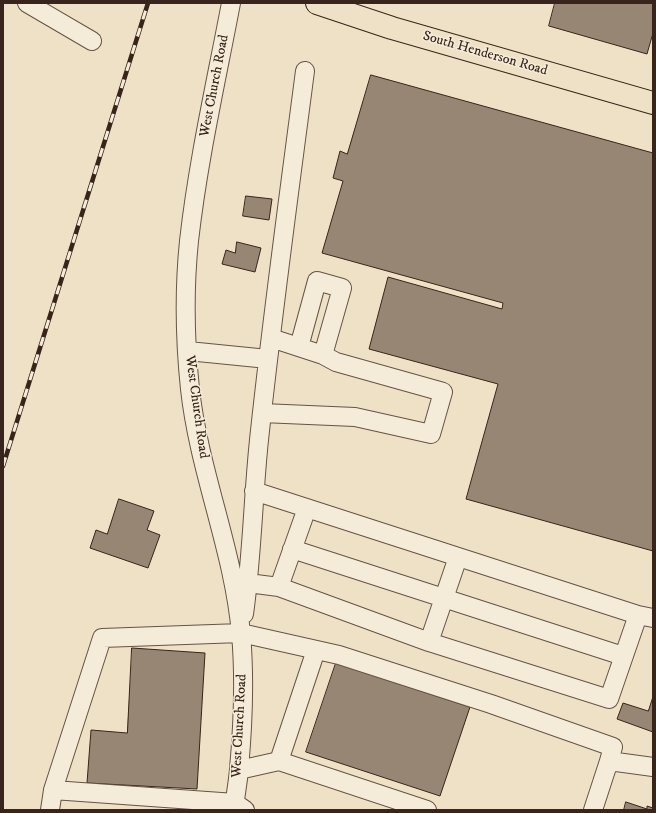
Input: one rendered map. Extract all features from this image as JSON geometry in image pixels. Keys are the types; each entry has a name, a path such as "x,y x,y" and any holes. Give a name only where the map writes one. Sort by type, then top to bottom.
{"main road":[{"name":"South Henderson Road","path":"317,3 392,28 653,103"}],"street":[{"path":"27,3 92,41"},
{"name":"West Church Road","path":"231,3 197,184 189,243 186,282 190,389 196,428 228,561 241,633 243,709 238,808"},
{"path":"241,633 248,583 254,491 268,359 305,71"},
{"path":"299,347 317,281 342,288 323,355"},
{"path":"262,413 355,417 431,434 443,392 336,362 323,355 271,338"},
{"path":"188,351 268,359"},
{"path":"248,583 279,587 429,642 609,699 624,656 645,616 254,491"},
{"path":"279,587 307,508"},
{"path":"292,549 624,656"},
{"path":"429,642 458,557"},
{"path":"50,810 53,790 102,638 241,633 339,654 491,704 613,747 593,810"},
{"path":"279,761 316,650"},
{"path":"239,770 279,761 427,810"},
{"path":"609,761 653,767"},
{"path":"53,790 238,808"}],"building":[{"path":"555,3 653,3 653,33 647,54 549,26"},
{"path":"371,75 653,153 653,551 466,499 498,384 369,349 388,277 502,309 503,303 322,253 343,181 333,178 340,151 347,154"},
{"path":"246,196 272,199 269,220 243,216"},
{"path":"237,242 261,248 255,272 222,264 226,250 235,253"},
{"path":"119,499 154,511 147,530 160,535 148,568 90,548 96,530 107,534"},
{"path":"132,648 205,653 197,789 87,783 91,730 127,733"},
{"path":"336,663 470,707 440,796 306,752"},
{"path":"653,697 653,732 617,719 623,703 648,711"},
{"path":"626,802 647,809 647,806 653,808 653,810 624,810"}],"railway":[{"path":"3,466 148,3"}]}
